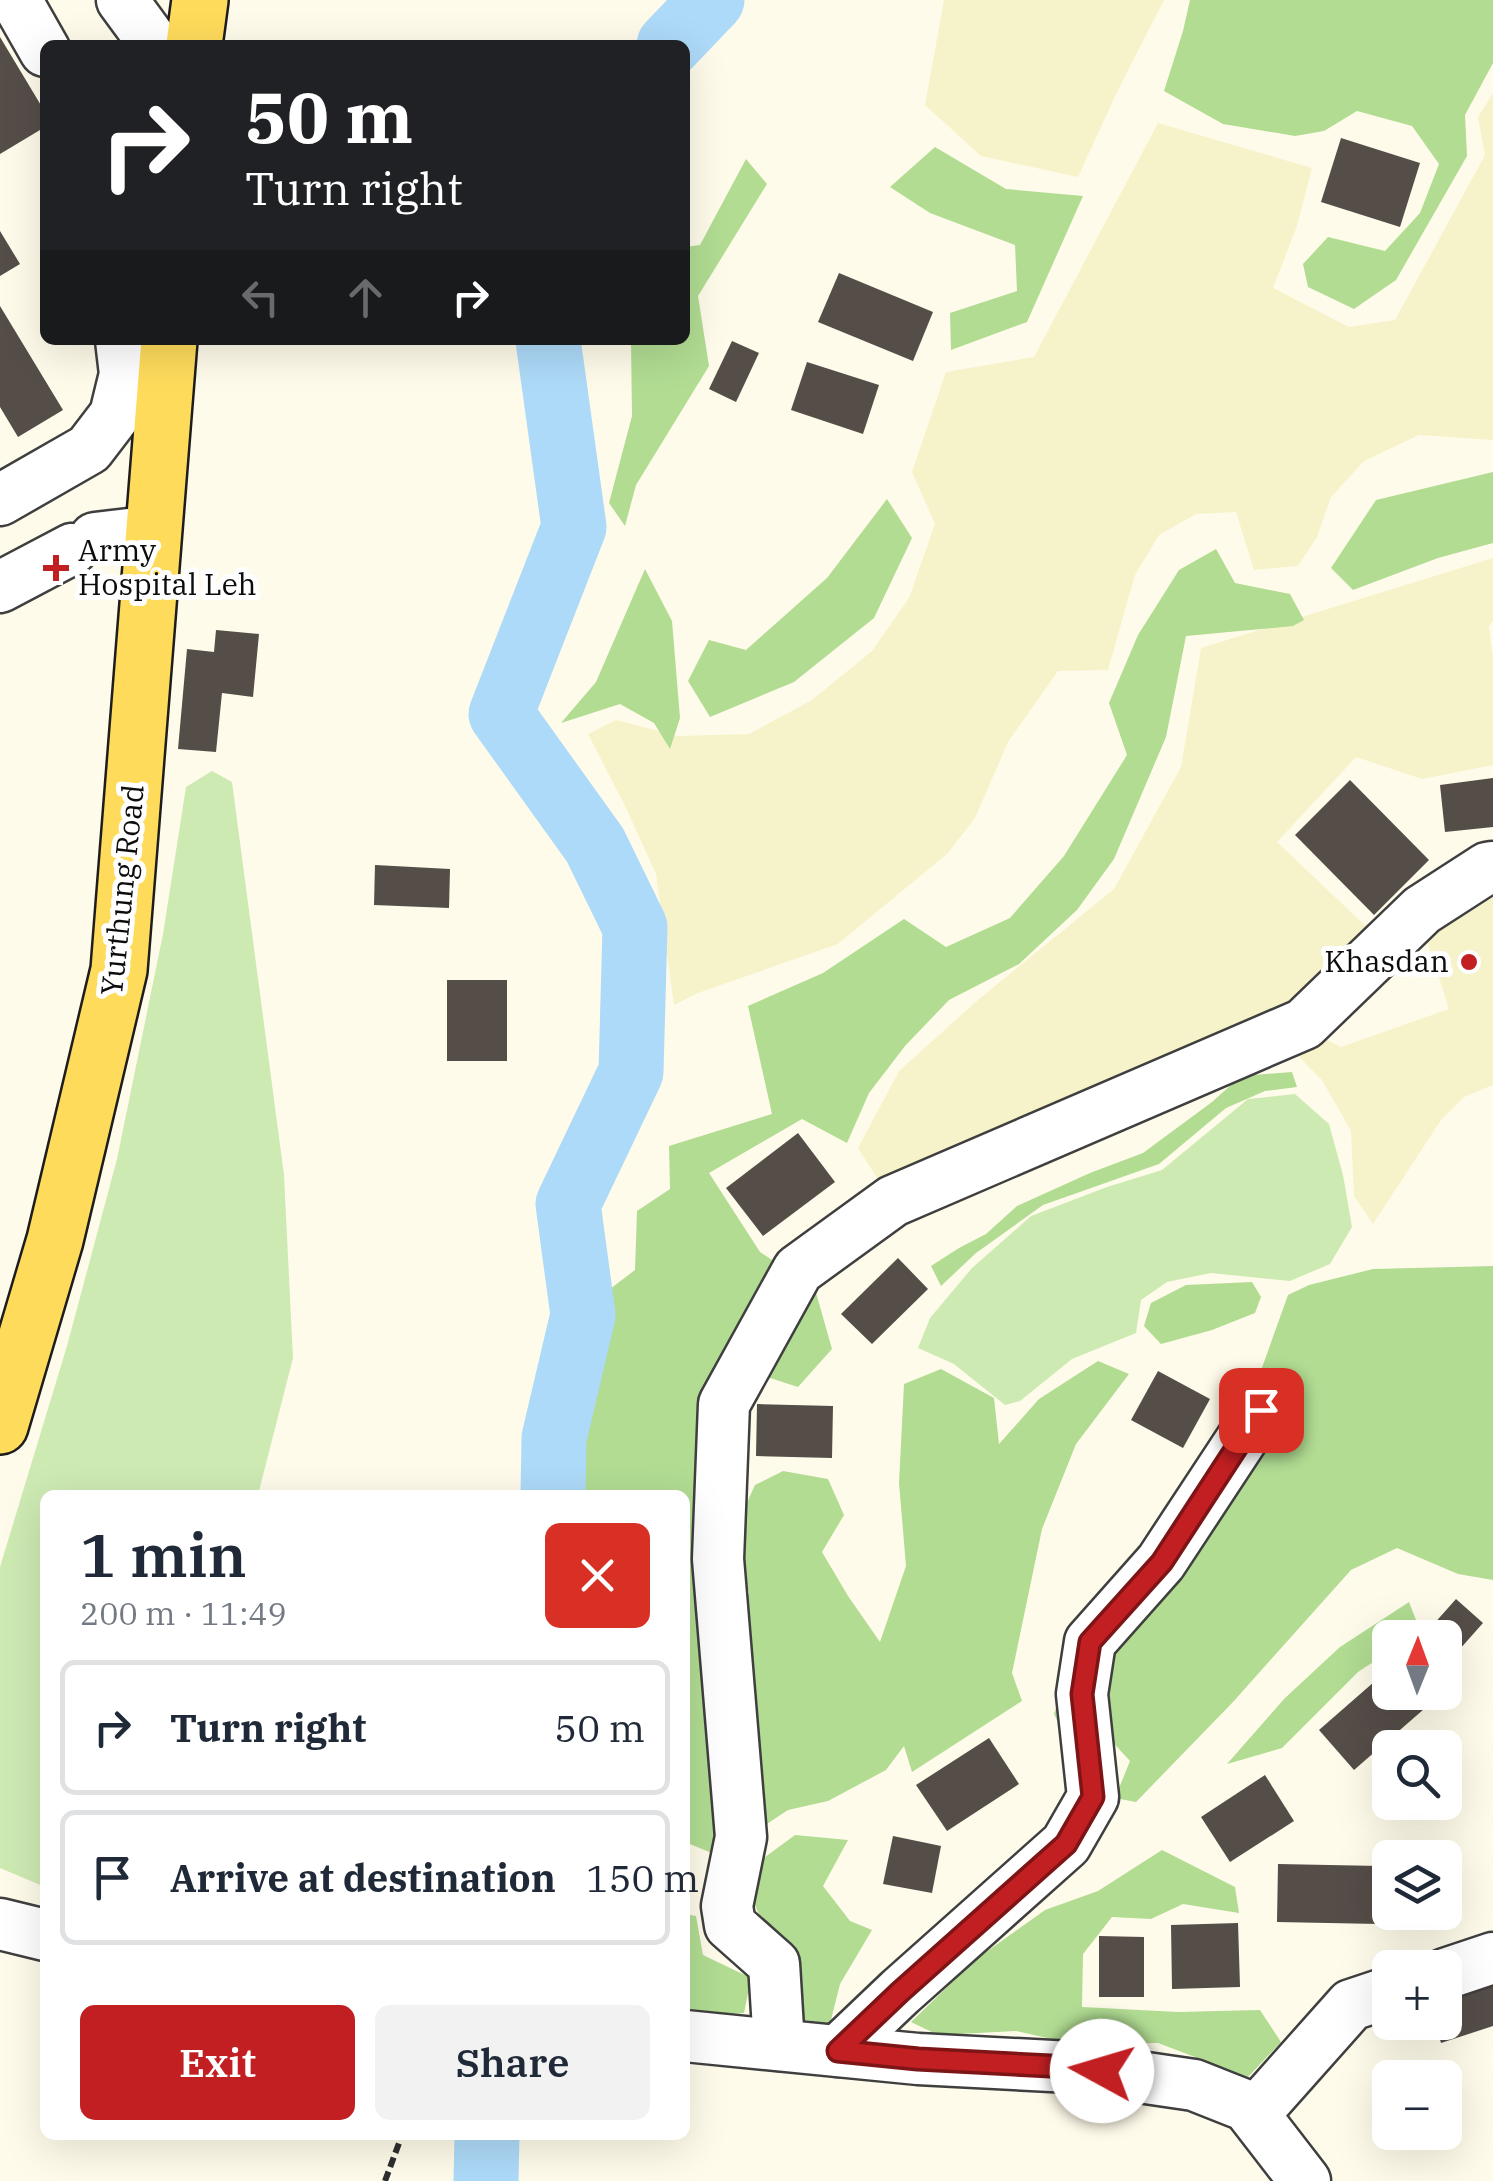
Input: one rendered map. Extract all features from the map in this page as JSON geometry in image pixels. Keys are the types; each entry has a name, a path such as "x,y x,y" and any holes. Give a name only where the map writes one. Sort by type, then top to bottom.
{"main road":[{"path":"195,40 200,0"},
{"name":"Yurthung Road","path":"0,1426 55,1240 119,970 169,345"}],"street":[{"path":"16,0 40,42"},
{"path":"122,0 151,40"},
{"path":"121,345 124,374 115,415 90,449 6,498 52,560 155,531"},
{"path":"779,2045 774,1964 730,1924 727,1906 741,1837 718,1559 724,1404 798,1270 893,1202 1304,1024 1422,910 1493,867"},
{"path":"838,2051 1066,1844 1093,1797 1082,1694 1090,1642 1162,1562 1261,1410"},
{"path":"0,1924 40,1934"},
{"path":"1462,1968 1493,1958"},
{"path":"1255,2113 1351,2006 1372,1998"},
{"path":"690,2036 918,2059 1070,2067 1194,2085 1247,2106 1305,2181"}],"path":[{"path":"384,2181 400,2140"}],"shaded area":[{"path":"944,0 1164,0 1078,177 981,156 925,105"},
{"path":"1493,93 1493,440 1419,435 1364,461 1331,497 1317,537 1298,566 1254,570 1236,512 1196,514 1159,535 1135,575 1108,670 1058,671 1008,742 975,818 948,853 838,944 674,1005 656,874 588,734 616,720 678,736 749,734 812,700 872,651 909,598 935,524 912,472 946,372 1034,357 1158,123 1312,168 1297,226 1273,288 1349,327 1395,320 1485,155 1478,117"},
{"path":"1493,558 1493,620 1489,627 1493,658 1493,765 1422,779 1356,757 1277,842 1372,932 1299,1005 884,1189 858,1148 899,1071 979,999 1114,889 1181,767 1201,648"},
{"path":"1493,891 1493,1085 1464,1097 1441,1120 1373,1224 1354,1196 1351,1131 1322,1080 1289,1047 1313,1033 1341,1047 1449,1009 1424,931"}],"green space":[{"path":"1190,0 1493,0 1493,63 1465,115 1467,156 1396,280 1354,309 1308,287 1303,264 1328,237 1385,251 1420,213 1439,164 1412,126 1357,111 1324,131 1295,136 1223,124 1164,91"},
{"path":"935,147 1006,189 1083,196 1027,322 951,350 950,313 1017,291 1015,245 930,213 890,187"},
{"path":"746,159 767,184 698,296 709,366 636,485 625,526 609,503 632,416 631,345 690,345 690,246 700,245"},
{"path":"1493,472 1493,543 1438,558 1353,590 1331,568 1376,500"},
{"path":"887,499 912,538 874,618 794,682 710,717 688,681 709,640 746,650 827,578"},
{"path":"1216,549 1235,583 1290,594 1304,620 1293,626 1186,636 1166,737 1114,859 1077,910 1019,964 949,1000 905,1046 869,1093 847,1143 802,1119 709,1173 760,1252 815,1289 832,1349 798,1387 767,1377 701,1411 694,1478 704,1598 749,1594 737,1524 755,1485 783,1471 828,1479 844,1515 822,1552 880,1642 906,1566 899,1483 904,1384 941,1369 994,1398 999,1444 1039,1399 1098,1361 1129,1374 1076,1444 1042,1529 1012,1673 1022,1701 912,1772 904,1746 886,1770 828,1801 788,1810 719,1856 690,1844 690,1490 578,1490 585,1415 610,1289 635,1270 637,1211 670,1189 669,1146 772,1114 748,1006 823,973 904,919 946,947 1010,918 1064,856 1127,755 1109,703 1138,635 1179,570"},
{"path":"645,569 672,621 680,718 670,749 654,723 620,704 561,723 596,682"},
{"path":"212,771 232,782 284,1175 293,1358 259,1490 40,1490 40,1885 0,1868 0,1567 67,1346 117,1159 163,934 186,787"},
{"path":"1292,1072 1297,1087 1265,1091 1226,1108 1159,1164 1043,1205 976,1253 941,1286 931,1266 986,1234 1017,1206 1143,1153 1241,1076"},
{"path":"1295,1094 1329,1124 1343,1175 1352,1227 1330,1264 1290,1281 1211,1273 1167,1282 1141,1300 1136,1333 1072,1359 1020,1401 1005,1405 954,1364 918,1348 930,1318 972,1268 1031,1216 1162,1170 1248,1099"},
{"path":"1493,1266 1493,1580 1458,1574 1397,1548 1351,1570 1233,1702 1136,1802 1115,1798 1130,1761 1108,1737 1064,1735 1054,1714 1065,1682 1102,1661 1132,1635 1166,1594 1215,1505 1267,1449 1284,1410 1254,1390 1288,1295 1309,1285 1373,1269"},
{"path":"1252,1282 1261,1297 1255,1313 1161,1344 1144,1326 1151,1303 1186,1285"},
{"path":"1409,1602 1416,1620 1381,1620"},
{"path":"1372,1626 1372,1663 1282,1748 1227,1764 1285,1698 1340,1647"},
{"path":"795,1835 848,1840 823,1886 850,1921 872,1930 840,1984 830,2024 799,2019 801,1960 768,1935 754,1903 754,1865"},
{"path":"1162,1850 1235,1887 1239,1913 1183,1904 1151,1919 1112,1917 1083,1954 1082,2007 1178,2012 1260,2010 1281,2042 1248,2077 1158,2043 1074,2044 1016,2031 938,2035 911,2022 975,1960 1045,1910 1098,1891"},
{"path":"690,1915 696,1916 703,1955 751,1978 744,2013 698,2016 690,2010"}],"building":[{"path":"0,37 40,104 40,130 0,154"},
{"path":"1341,138 1420,163 1400,227 1321,202"},
{"path":"0,231 20,264 0,276"},
{"path":"839,273 933,312 913,361 818,322"},
{"path":"0,306 63,410 18,437 0,407"},
{"path":"732,341 759,353 736,402 709,389"},
{"path":"807,362 879,385 863,434 791,410"},
{"path":"216,630 259,634 253,697 222,693 216,752 178,749 187,649 214,652"},
{"path":"1493,778 1493,827 1445,832 1440,785"},
{"path":"1350,780 1429,860 1374,915 1295,835"},
{"path":"375,865 450,869 449,908 374,905"},
{"path":"447,980 507,980 507,1061 447,1061"},
{"path":"798,1133 835,1182 763,1236 726,1188"},
{"path":"898,1258 928,1289 872,1344 841,1314"},
{"path":"1158,1371 1210,1399 1183,1448 1131,1420"},
{"path":"757,1404 833,1406 832,1458 756,1456"},
{"path":"1456,1599 1483,1623 1462,1647 1462,1620 1437,1620"},
{"path":"1372,1684 1372,1710 1423,1710 1400,1730 1372,1730 1372,1754 1354,1770 1319,1730"},
{"path":"989,1738 1019,1784 947,1831 916,1785"},
{"path":"1265,1775 1294,1821 1230,1862 1201,1817"},
{"path":"893,1836 941,1846 932,1893 883,1884"},
{"path":"1278,1864 1372,1866 1372,1924 1277,1922"},
{"path":"1238,1923 1240,1987 1172,1989 1171,1925"},
{"path":"1099,1936 1144,1937 1144,1997 1099,1997"},
{"path":"1493,1982 1493,2026 1462,2036 1462,1992"}],"waterway":[{"path":"674,40 712,0"},
{"path":"549,345 574,527 501,714 595,845 635,927 631,1072 568,1204 583,1315 554,1438 553,1490"},
{"path":"486,2181 487,2140"}],"place":[{"name":"Army Hospital Leh","path":"56,568"},
{"name":"Khasdan","path":"1469,962"}],"route":[{"path":"1102,2071 838,2051 1066,1844 1093,1797 1082,1694 1090,1642 1162,1562 1261,1410"}]}
